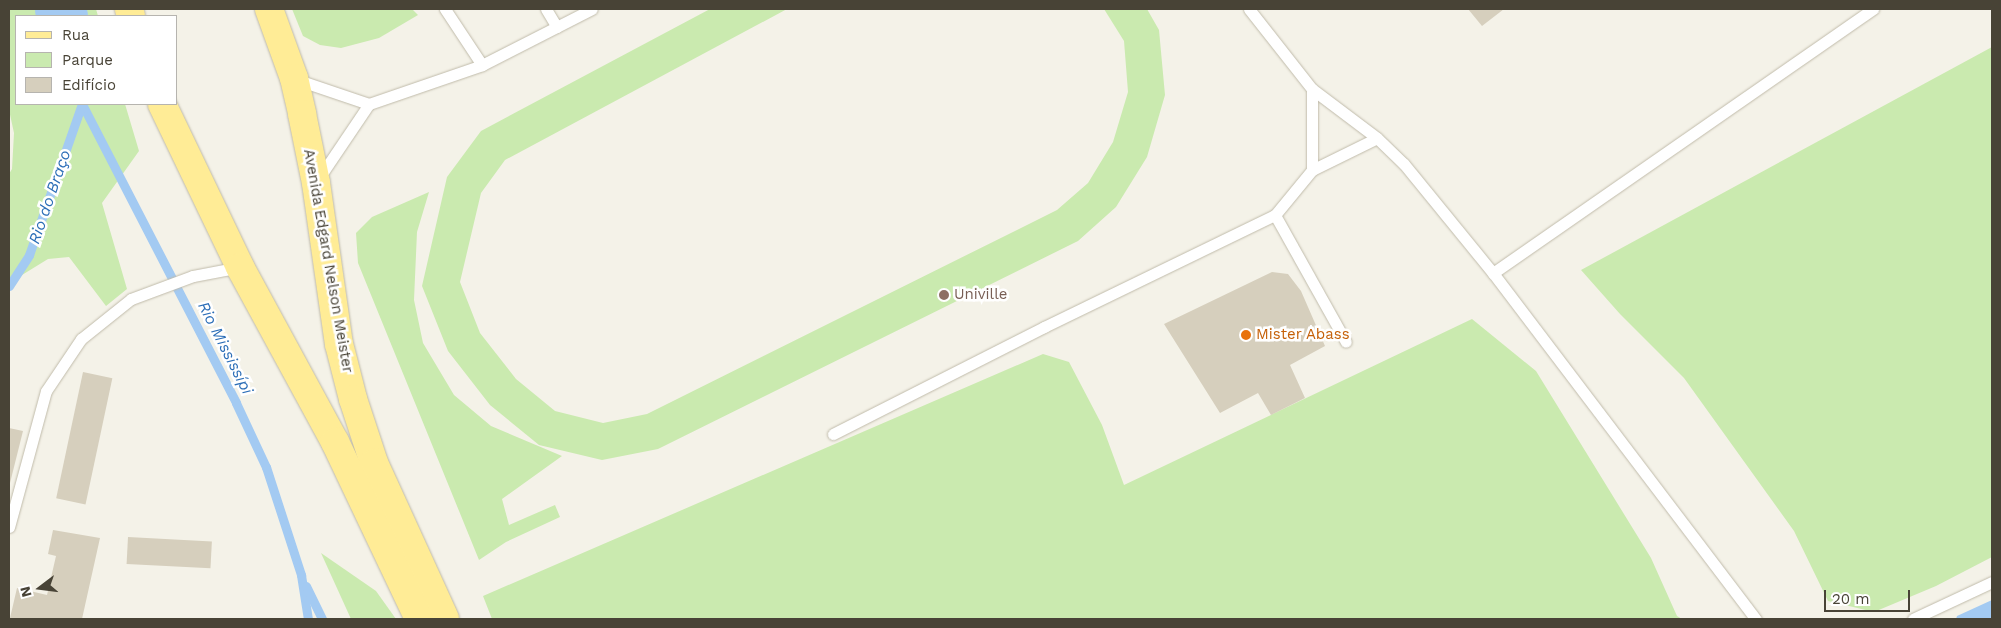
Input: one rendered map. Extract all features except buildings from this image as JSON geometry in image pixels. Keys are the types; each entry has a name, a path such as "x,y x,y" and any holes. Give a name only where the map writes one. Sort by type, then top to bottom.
{"main road":[{"name":"Avenida Edgard Nelson Meister","path":"269,9 294,78 316,184 339,344 353,399 374,463 445,619"},
{"path":"162,105 240,267 335,442 419,619"}],"lane":[{"path":"445,9 482,65"},
{"path":"546,9 557,27"},
{"path":"316,184 369,104 482,65 592,9"},
{"path":"1249,9 1312,89 1377,138 1404,164 1494,273 1756,619"},
{"path":"1494,273 1873,9"},
{"path":"294,78 369,104"},
{"path":"1312,89 1312,170"},
{"path":"833,434 1044,327 1275,215 1312,170 1377,138"},
{"path":"1275,215 1346,342"},
{"path":"9,527 46,391 81,339 131,300 193,276 240,267"},
{"path":"1913,619 1992,582"}],"green space":[{"path":"9,9 96,9 98,15 15,15 15,105 125,105 139,151 102,203 127,289 106,306 69,257 48,259 9,283 9,174 12,169 14,133 9,110"},
{"path":"292,9 412,9 418,15 379,38 341,48 320,45 303,36"},
{"path":"710,9 787,9 505,160 481,193 460,282 480,333 516,379 555,411 603,423 647,414 1057,210 1088,183 1113,142 1128,92 1124,41 1104,9 1147,9 1159,30 1165,95 1147,157 1116,207 1078,241 658,449 602,460 539,445 490,405 448,351 422,286 447,177 481,131"},
{"path":"1992,47 1992,557 1936,586 1874,612 1828,601 1794,531 1684,378 1620,314 1581,270"},
{"path":"429,192 417,232 414,300 423,343 454,395 491,426 562,456 502,499 509,525 555,505 560,517 506,542 479,560 358,263 356,233 372,217"},
{"path":"1472,319 1536,371 1651,558 1677,616 1682,619 492,619 483,596 1043,354 1069,362 1102,425 1124,485"},
{"path":"321,553 376,591 396,619 351,619"}],"water":[{"path":"1992,600 1992,619 1956,619 1957,616"}],"waterway":[{"name":"Rio do Braço","path":"60,9 62,15"},
{"name":"Rio do Braço","path":"9,286 29,255 82,105"},
{"name":"Rio Mississípi","path":"83,105 236,403 266,467 301,575 308,619"},
{"path":"306,586 322,619"}],"place":[{"name":"Univille","path":"944,295"},
{"name":"Mister Abass","path":"1246,335"}]}
